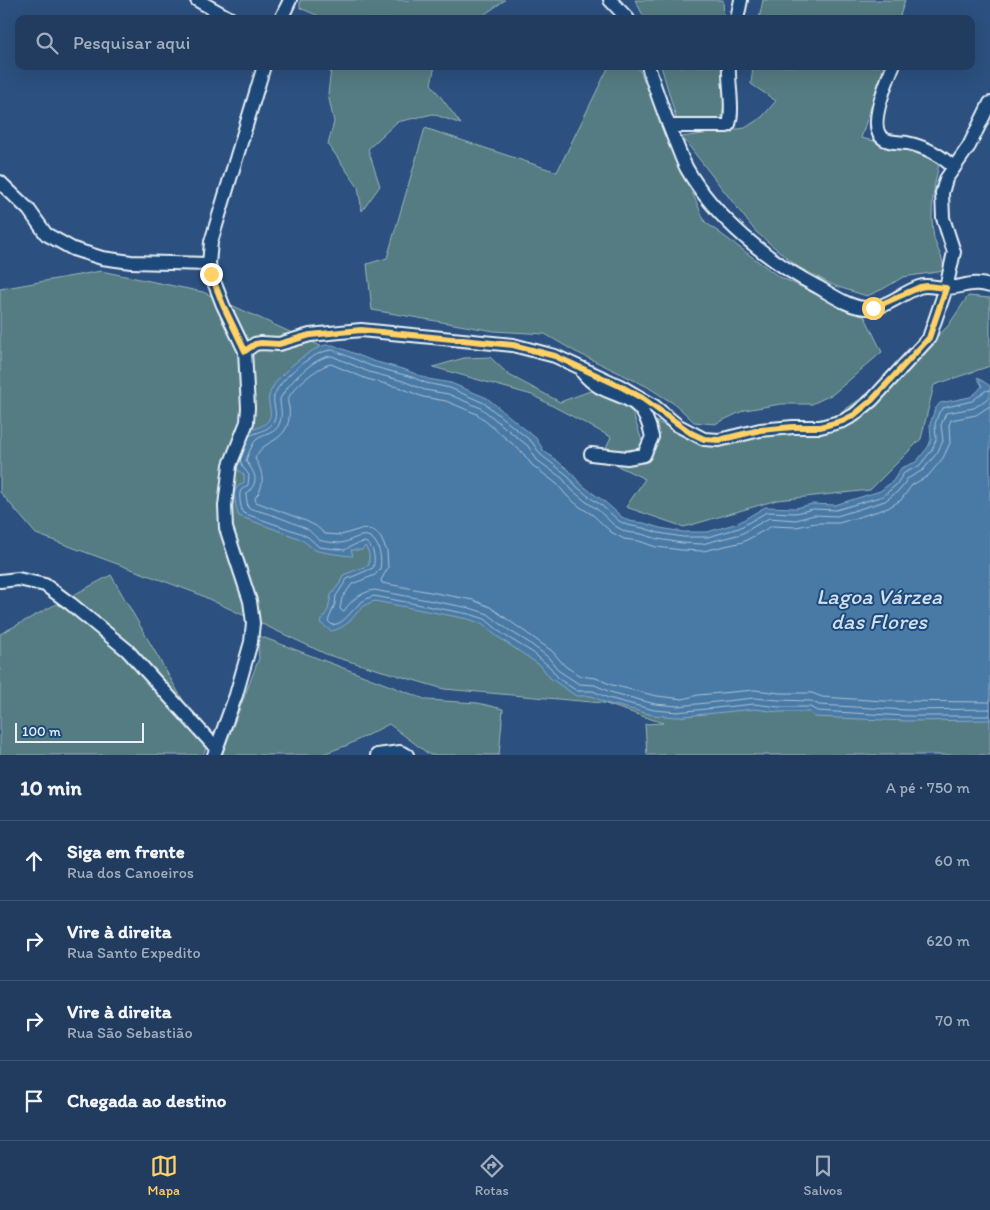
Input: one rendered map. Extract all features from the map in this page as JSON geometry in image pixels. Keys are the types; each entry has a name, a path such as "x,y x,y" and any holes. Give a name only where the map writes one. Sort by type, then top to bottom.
{"street":[{"path":"197,0 224,15"},
{"path":"283,15 290,0"},
{"path":"610,0 624,15"},
{"path":"738,15 741,0"},
{"path":"215,752 251,642 253,623 250,601 226,528 225,506 230,465 247,422 245,351 223,305 209,264 211,242 263,70"},
{"path":"649,70 663,112 687,168 698,186 726,219 744,236 805,281 850,304 865,308 884,304 920,287 946,288 975,283 990,286"},
{"path":"669,126 726,126 729,124 731,107 728,87 729,70"},
{"path":"891,70 878,111 876,124 878,133 882,139 910,144 942,156 954,168"},
{"path":"245,351 255,344 279,344 310,335 361,330 513,345 555,356 642,398 677,425 704,439 719,440 760,430 820,427 842,421 854,415 872,400 929,338 946,288 954,252 943,218 942,193 946,179 969,146 990,103"},
{"path":"0,182 29,210 46,234 73,250 102,258 131,262 209,264"},
{"path":"578,367 589,381 631,400 638,406 645,415 652,437 644,455 627,458 591,454"},
{"path":"0,581 18,579 45,585 71,604 127,650 215,752"},
{"path":"377,755 400,752 407,755"}],"green space":[{"path":"300,0 505,0 484,15 317,15 300,8"},
{"path":"635,0 723,0 724,15 643,15"},
{"path":"763,0 905,0 900,15 760,15"},
{"path":"331,70 434,70 431,84 461,124 433,114 397,122 368,149 380,186 362,211 358,187 328,144 334,122 328,94"},
{"path":"607,70 639,70 705,222 778,276 865,317 882,352 833,394 812,404 781,404 745,410 715,424 694,422 676,405 646,386 574,351 545,334 494,331 372,310 367,264 387,258 425,128 557,172"},
{"path":"662,70 724,70 724,104 721,122 677,121"},
{"path":"753,70 883,70 861,138 941,157 934,187 932,218 934,238 943,262 944,271 903,277 867,296 835,286 798,267 756,232 682,137 745,128 762,117 776,101 751,84"},
{"path":"101,271 203,292 364,366 679,558 990,490 990,755 647,755 645,724 663,723 603,703 444,689 328,655 196,593 36,534 0,492 0,289"},
{"path":"968,296 990,298 990,366 934,385 921,439 870,490 777,500 684,527 626,507 645,479 601,458 611,437 532,395 433,367 464,358 490,357 509,375 560,402 593,390 626,394 646,452 655,421 708,446 824,425 904,367 948,326"},
{"path":"111,575 208,744 203,755 0,755 0,634"},
{"path":"257,635 427,700 478,703 503,709 499,755 430,755 389,724 348,745 320,755 222,755 259,658"}],"water":[{"name":"Lagoa Várzea das Flores","path":"325,345 333,345 373,361 406,370 428,379 451,383 487,398 536,438 544,451 569,470 579,482 622,517 629,521 683,532 707,532 738,523 765,507 796,508 812,504 835,505 880,491 893,481 901,468 916,462 928,447 931,440 930,424 935,409 940,403 970,397 982,386 977,377 990,386 990,720 906,721 814,717 810,712 778,712 754,709 676,717 653,715 606,703 592,696 576,696 550,678 541,666 495,635 483,624 468,619 375,601 362,608 345,625 331,631 320,623 328,610 331,595 340,583 343,575 369,565 369,553 365,546 362,550 351,550 353,556 315,550 298,538 239,516 234,494 237,487 244,482 244,475 238,470 235,462 249,431 268,421 270,414 269,396 272,389 292,365 310,352"}],"route":[{"path":"211,274 223,305 245,351 255,344 279,344 310,335 361,330 513,345 555,356 642,398 677,425 691,433 704,439 719,440 760,430 820,427 842,421 854,415 872,400 929,338 946,288 920,287 873,308"}]}
